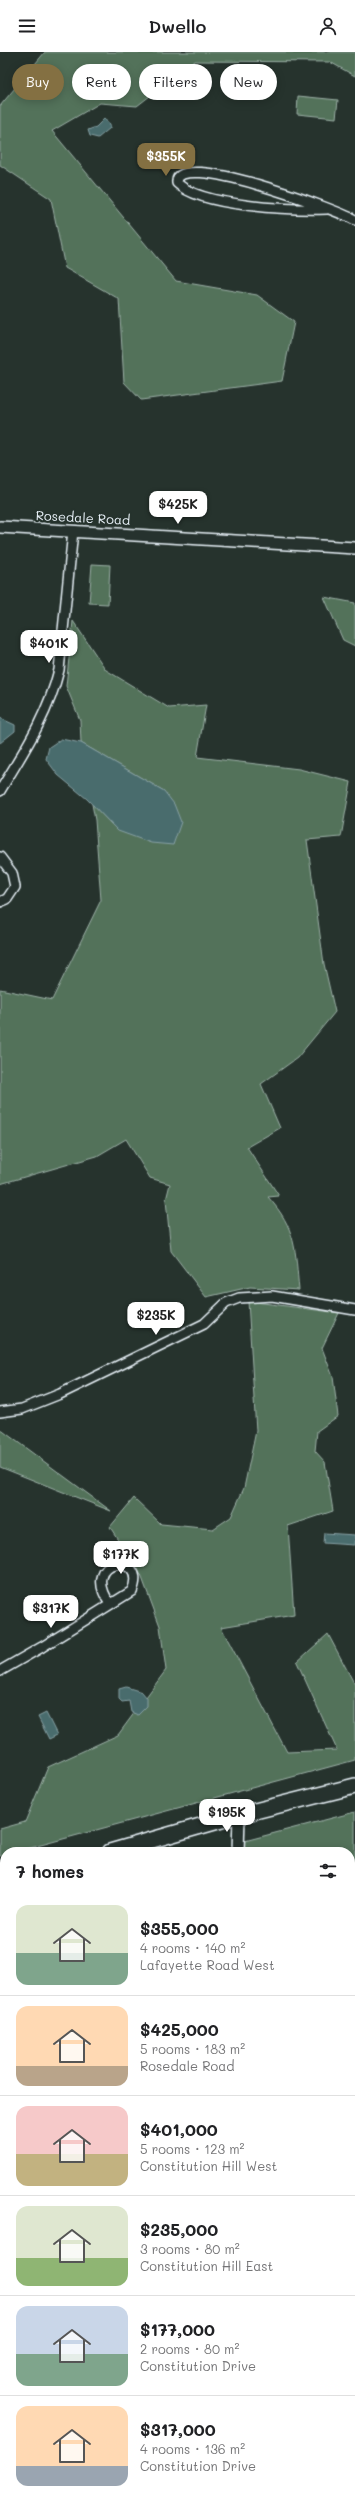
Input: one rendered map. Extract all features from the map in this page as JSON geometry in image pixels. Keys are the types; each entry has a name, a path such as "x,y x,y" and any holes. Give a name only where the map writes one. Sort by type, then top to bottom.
{"highway":[{"path":"127,1847 239,1815 355,1786"}],"street":[{"path":"327,209 276,208 210,198 183,189 176,180 179,175 184,172 215,175 275,189 327,209 341,212 355,211"},
{"path":"341,212 355,220"},
{"name":"Rosedale Road","path":"0,527 73,530 355,548"},
{"path":"0,791 36,734 54,692 59,670 73,530"},
{"path":"0,857 12,873 15,887 7,899 0,902"},
{"path":"0,1412 22,1409 60,1394 204,1324 226,1303 239,1298 272,1296 355,1310"},
{"path":"0,1671 42,1648 132,1590 135,1584 134,1574 126,1565 116,1564 106,1568 103,1574 103,1590 110,1604"},
{"path":"238,1847 239,1815"}],"green space":[{"path":"45,52 355,52 355,76 330,62 195,61 191,64 139,64 139,100 145,100 137,106 100,103 52,131 176,281 257,295 294,322 282,381 141,400 124,382 119,299 65,268 51,199 0,165 0,106 12,92 12,100 64,100 64,64 35,64"},
{"path":"298,96 338,100 336,118 297,114"},
{"path":"92,564 110,565 108,604 89,603"},
{"path":"324,597 355,603 355,646 343,640"},
{"path":"73,621 106,670 169,708 206,705 197,757 299,769 351,782 341,837 307,840 324,964 335,1012 297,1058 261,1084 280,1128 247,1147 279,1196 268,1197 285,1219 293,1240 299,1290 250,1287 206,1297 171,1251 166,1200 170,1184 150,1178 126,1139 97,1156 0,1184 0,989 52,1000 101,900 95,820 92,804 118,831 164,791 81,743 80,720 66,686"},
{"path":"248,1301 339,1313 322,1348 333,1377 338,1416 317,1431 315,1451 325,1462 333,1511 288,1526 294,1615 221,1627 287,1752 337,1750 297,1662 328,1634 355,1685 355,1760 33,1847 0,1847 0,1829 25,1822 48,1767 118,1735 166,1670 160,1626 141,1575 110,1527 134,1498 161,1524 213,1529 231,1517 244,1488 256,1431"},
{"path":"0,1429 111,1511 0,1467"},
{"path":"355,1812 355,1847 237,1847 237,1843"}],"water":[{"path":"104,119 110,124 110,128 98,138 90,136 88,130 96,127"},
{"path":"0,718 15,725 15,731 0,743"},
{"path":"61,739 81,743 164,791 174,804 181,822 173,845 151,843 118,831 87,799 58,775 46,759 49,747"},
{"path":"324,1533 355,1535 354,1545 323,1543"},
{"path":"126,1687 142,1692 147,1698 147,1706 138,1715 131,1712 129,1701 122,1702 119,1699 119,1689"},
{"path":"46,1713 57,1735 49,1739 38,1717"}]}
